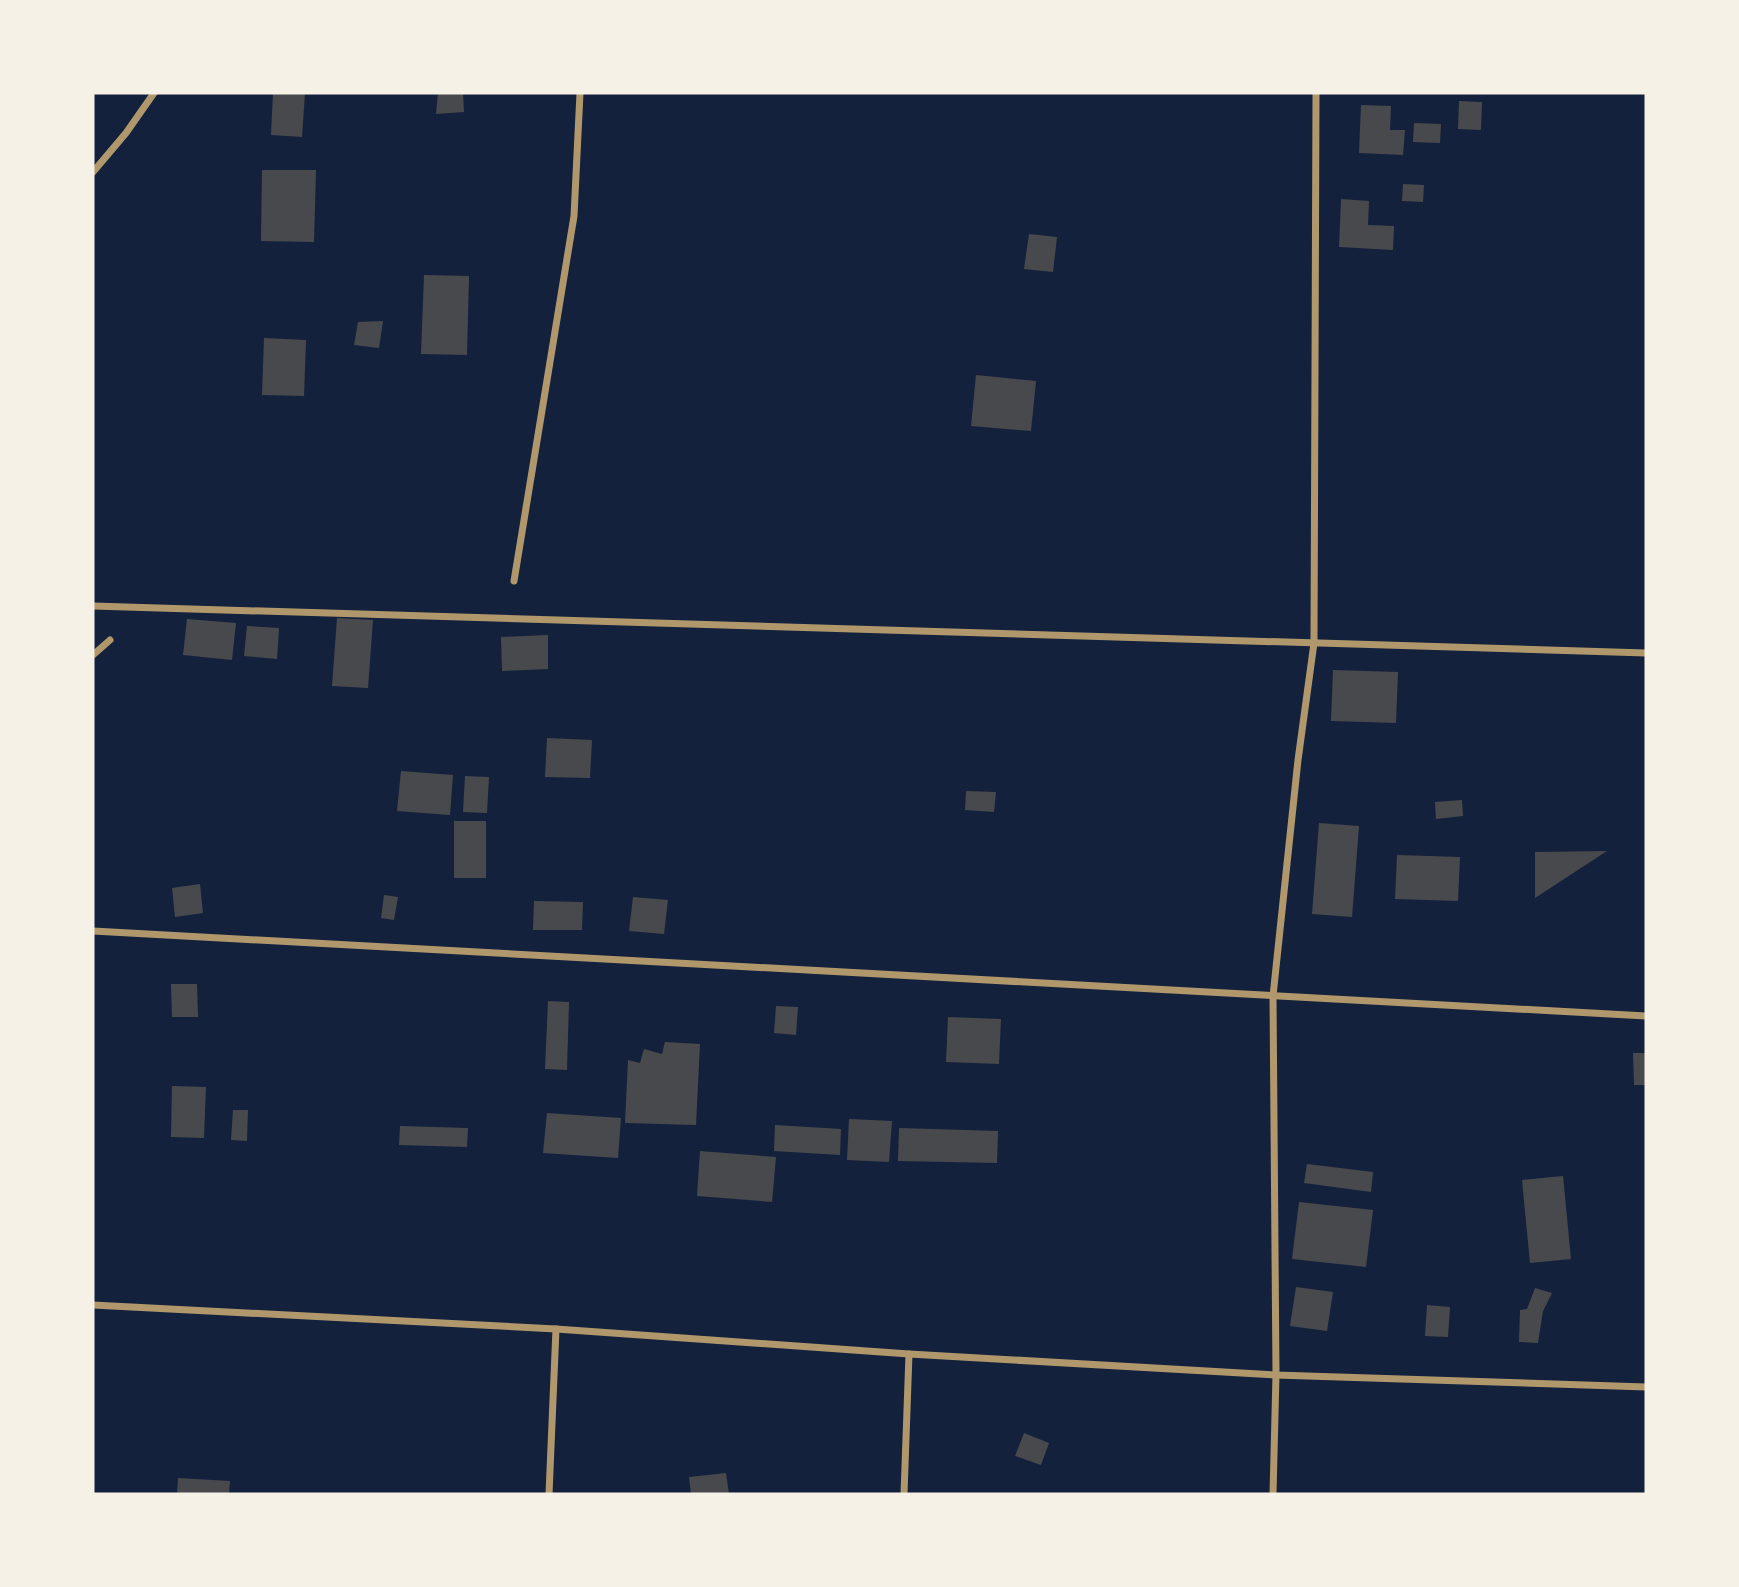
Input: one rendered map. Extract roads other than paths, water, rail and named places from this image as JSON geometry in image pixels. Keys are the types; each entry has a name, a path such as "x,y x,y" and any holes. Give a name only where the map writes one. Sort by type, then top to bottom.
{"street":[{"path":"93,172 126,133 154,93"},
{"path":"514,581 574,216 580,93"},
{"path":"1273,1494 1276,1375 1273,996 1298,760 1314,643 1316,93"},
{"path":"93,606 1646,653"},
{"path":"93,655 110,640"},
{"path":"95,929 1646,1016"},
{"path":"93,1306 556,1329 909,1354 1276,1375 1646,1387"},
{"path":"548,1494 556,1329"},
{"path":"904,1494 909,1354"}]}
